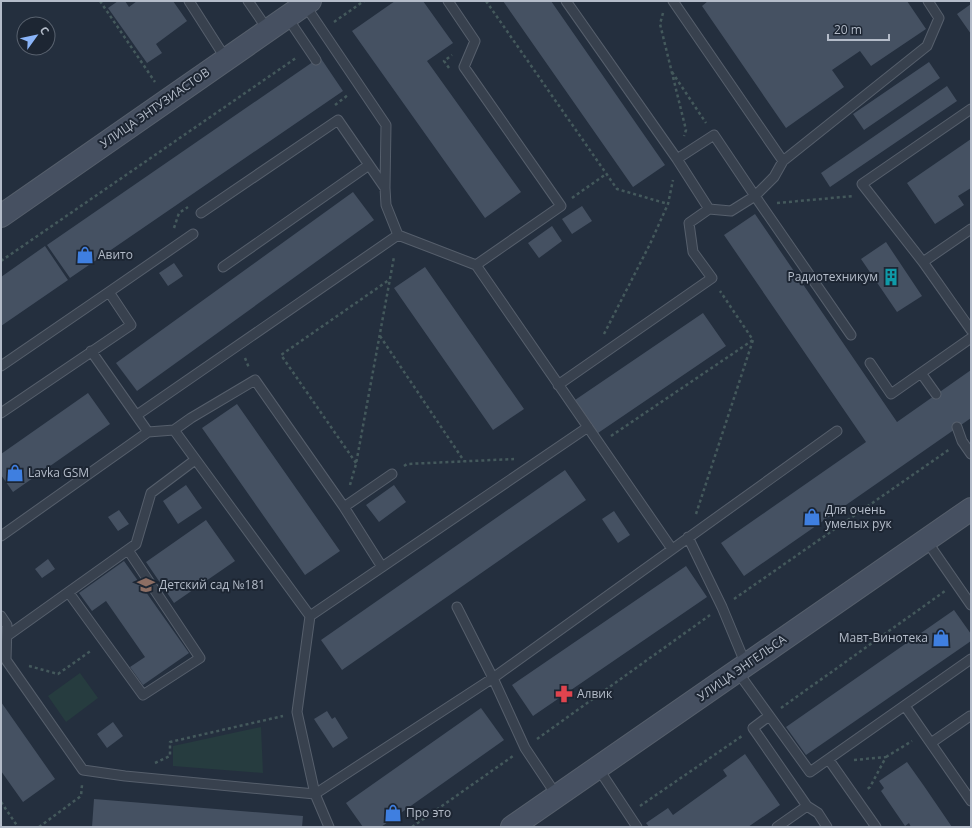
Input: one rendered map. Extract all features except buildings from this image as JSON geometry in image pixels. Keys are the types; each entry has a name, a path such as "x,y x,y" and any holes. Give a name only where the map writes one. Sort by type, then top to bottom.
{"main road":[{"name":"УЛИЦА ЭНТУЗИАСТОВ","path":"1,216 301,8"},
{"name":"УЛИЦА ЭНГЕЛЬСА","path":"512,827 971,509"}],"lane":[{"path":"189,1 226,59"},
{"path":"248,1 268,30"},
{"path":"448,1 475,41 464,67 561,206 476,265"},
{"path":"566,1 678,159 709,209"},
{"path":"673,1 783,161"},
{"path":"558,384 712,278 693,252 689,223 709,209 731,211 755,196 774,177 783,161 926,46 939,18 928,1"},
{"path":"301,8 322,30 386,125 386,205 398,235 476,265 672,549"},
{"path":"301,8 305,42 316,60"},
{"path":"971,109 862,184 923,262 971,330"},
{"path":"201,213 338,120 385,188"},
{"path":"678,159 714,136 851,335"},
{"path":"223,267 369,165"},
{"path":"923,262 971,229"},
{"path":"1,366 193,234"},
{"path":"137,415 398,235"},
{"path":"1,413 131,325 109,292"},
{"path":"870,363 891,394 971,338"},
{"path":"91,351 148,432"},
{"path":"921,373 936,394"},
{"path":"1,536 148,432 174,430 190,418 255,380 344,507 382,567"},
{"path":"310,616 588,427"},
{"path":"958,427 962,441 971,454"},
{"path":"174,430 310,616 297,712 315,794 329,827"},
{"path":"1,616 7,625 3,662 83,770 125,776 315,794 493,678 837,431"},
{"path":"7,636 136,544 151,493 195,460"},
{"path":"344,507 392,474"},
{"path":"688,538 722,607 742,668 769,716 810,772 830,760 971,660"},
{"path":"926,540 971,604"},
{"path":"69,593 143,695 200,658 128,550"},
{"path":"457,606 493,678 525,748 557,796"},
{"path":"906,706 971,801"},
{"path":"769,716 753,728 807,806 818,813 827,827"},
{"path":"931,743 970,716"},
{"path":"830,760 876,827"},
{"path":"598,768 636,826"},
{"path":"778,827 807,806"}],"path":[{"path":"100,1 155,82"},
{"path":"322,30 364,1"},
{"path":"486,1 617,189 668,204"},
{"path":"590,363 650,244 668,204 686,130 660,24 664,9"},
{"path":"1,261 300,55 301,45 305,42"},
{"path":"453,74 444,61 454,54"},
{"path":"671,70 714,136"},
{"path":"334,105 348,95 347,94"},
{"path":"561,206 606,174"},
{"path":"761,204 870,195"},
{"path":"172,235 179,213 192,204"},
{"path":"344,507 356,464 398,235"},
{"path":"712,278 753,340"},
{"path":"356,464 281,355 390,280"},
{"path":"379,336 464,461"},
{"path":"599,444 753,340"},
{"path":"688,538 753,340"},
{"path":"239,344 255,380"},
{"path":"412,827 722,607 962,441"},
{"path":"392,474 407,464 543,457"},
{"path":"769,716 956,583"},
{"path":"3,662 58,674 92,650"},
{"path":"125,776 170,756 170,742 297,712"},
{"path":"628,814 753,728"},
{"path":"837,770 851,760 886,757 924,733"},
{"path":"856,797 870,787 886,757"},
{"path":"39,827 81,796 83,770"},
{"path":"1,802 18,827"}],"green space":[{"path":"80,673 98,698 66,722 48,696"},
{"path":"261,727 263,773 173,766 173,746"}],"place":[{"name":"Авито","path":"85,255"},
{"name":"Радиотехникум","path":"891,277"},
{"name":"Lavka GSM","path":"15,473"},
{"name":"Для очень умелых рук","path":"812,517"},
{"name":"Детский сад №181","path":"146,585"},
{"name":"Мавт-Винотека","path":"941,638"},
{"name":"Алвик","path":"564,694"},
{"name":"Про это","path":"393,813"}]}
